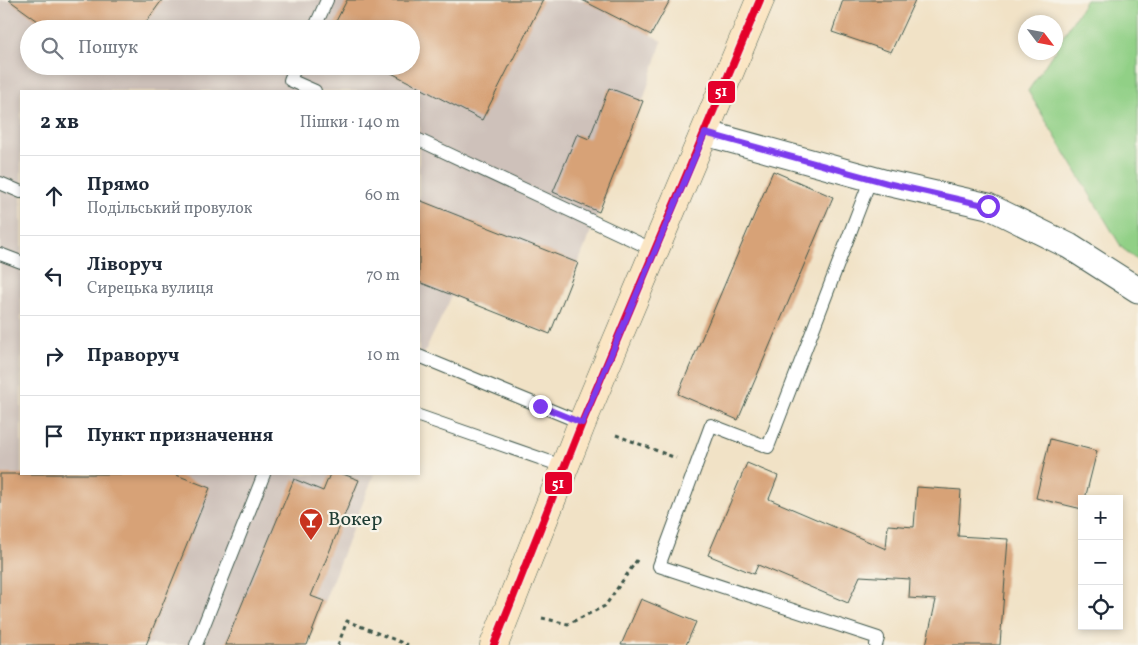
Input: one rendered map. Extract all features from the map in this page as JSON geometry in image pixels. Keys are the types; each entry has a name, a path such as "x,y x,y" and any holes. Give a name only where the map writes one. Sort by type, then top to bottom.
{"main road":[{"path":"494,645 582,423 760,0"}],"street":[{"path":"705,133 871,178 988,206 1069,246 1138,290"}],"lane":[{"path":"318,20 327,0"},
{"path":"292,75 290,80 313,90"},
{"path":"420,140 656,251"},
{"path":"871,178 768,447 711,425 659,566 878,638 876,645"},
{"path":"0,184 20,192"},
{"path":"0,254 20,262"},
{"path":"420,356 582,423"},
{"path":"420,416 565,467"},
{"path":"196,645 264,475"}],"path":[{"path":"616,435 696,465"},
{"path":"542,618 568,624 605,606 638,558"},
{"path":"338,645 347,621 408,645"}],"shaded area":[{"path":"0,0 670,0 651,35 662,41 643,101 550,334 452,296 420,361 420,90 20,90 20,475 374,475 307,645 0,645"}],"green space":[{"path":"1086,0 1138,0 1138,260 1122,248 1028,91 1048,60 1063,60 1063,37"}],"building":[{"path":"9,0 162,0 148,20 37,20"},
{"path":"347,0 543,0 482,120 395,75 420,75 420,20 337,20"},
{"path":"582,0 670,0 651,35"},
{"path":"843,0 915,0 891,52 832,32"},
{"path":"609,88 643,101 599,212 553,192 577,134 589,139"},
{"path":"773,171 833,197 738,420 678,394"},
{"path":"420,200 578,263 550,334 420,282"},
{"path":"1050,439 1097,451 1086,495 1078,495 1078,508 1036,498"},
{"path":"747,463 778,476 769,499 886,549 888,525 914,527 917,487 961,490 958,536 1008,539 1000,645 926,645 936,600 909,598 910,579 860,576 848,603 758,565 754,574 708,555"},
{"path":"0,474 177,475 210,488 146,645 0,645"},
{"path":"330,475 346,475 359,480 311,596 324,601 307,645 225,645 294,479 323,491"},
{"path":"641,599 696,622 686,645 621,645"}],"transit line":[{"name":"51","path":"494,645 582,423 760,0"}],"place":[{"name":"Вокер","path":"311,541"}],"route":[{"path":"540,406 582,423 705,133 887,183 988,206"}]}
